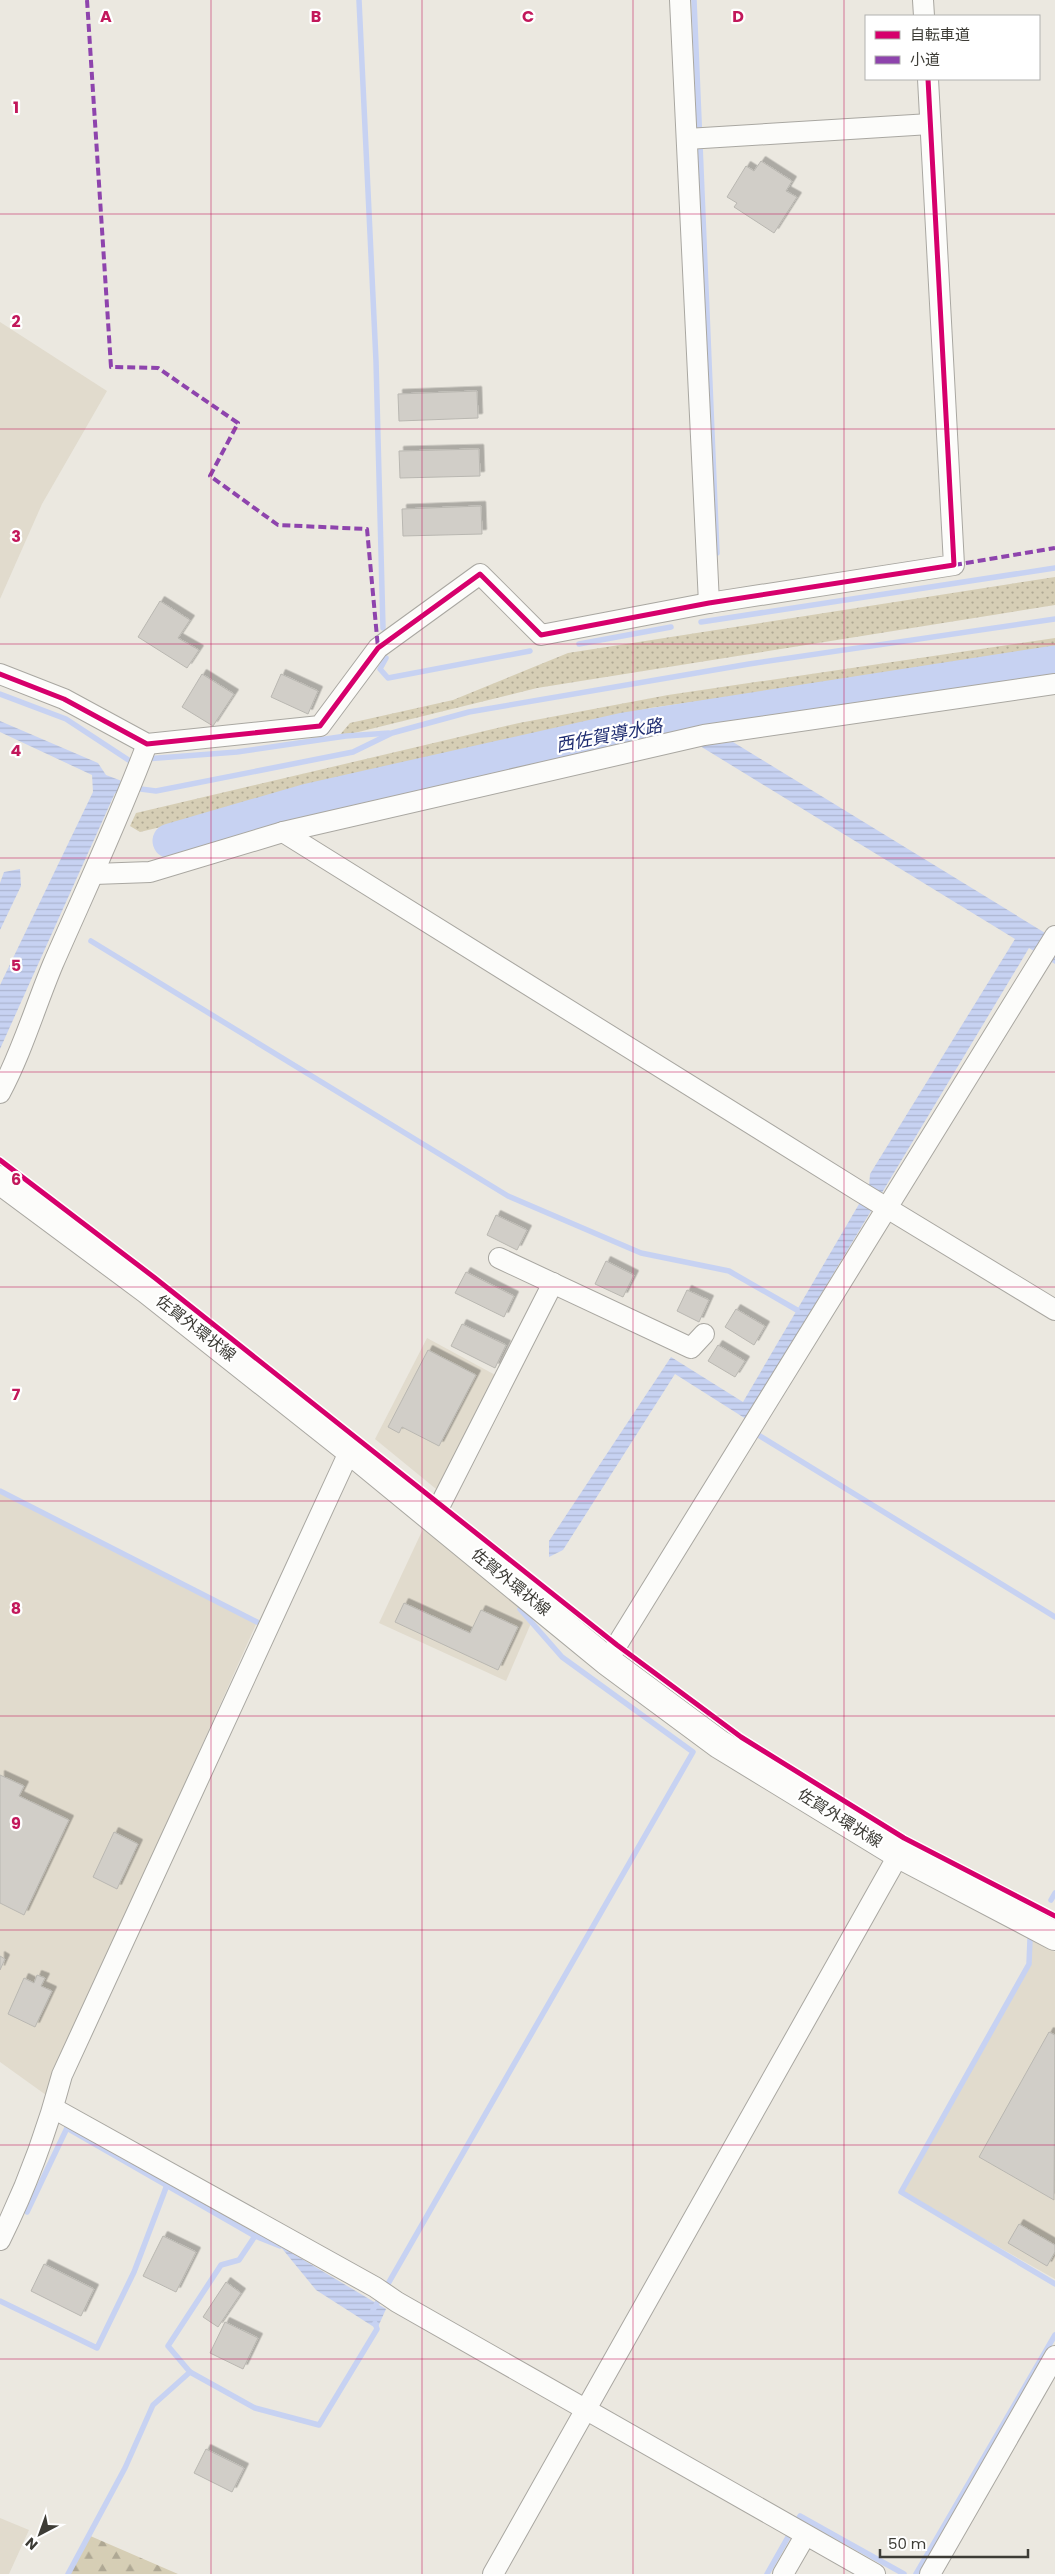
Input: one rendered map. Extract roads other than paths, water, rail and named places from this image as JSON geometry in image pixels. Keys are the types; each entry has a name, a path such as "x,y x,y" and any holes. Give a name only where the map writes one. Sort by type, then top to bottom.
{"main road":[{"name":"佐賀外環状線","path":"0,1180 148,1290 350,1450 607,1661 719,1744 899,1854 1055,1936"}],"street":[{"path":"680,0 708,603"},
{"path":"923,0 924,15"},
{"path":"0,674 64,699 147,744 320,726 378,648 480,574 541,635 708,603 954,565 928,80"},
{"path":"687,139 930,124"},
{"path":"94,874 150,872 283,832 704,735 1055,684"},
{"path":"0,1094 14,1068 52,966 124,806 147,744"},
{"path":"283,832 886,1208 1055,1310"},
{"path":"607,1661 1055,936"},
{"path":"499,1258 691,1348 704,1334"},
{"path":"433,1519 553,1283"},
{"path":"0,2240 14,2212 53,2108 62,2075 350,1450"},
{"path":"493,2574 899,1854"},
{"path":"53,2108 375,2287 397,2302 586,2411 875,2574"},
{"path":"930,2574 1055,2356"},
{"path":"783,2574 805,2536"}],"water":[{"path":"0,721 98,763 106,775 127,783 122,795 115,793 0,1049 0,985 93,792 92,775 0,732"},
{"path":"733,742 1055,939 1055,964 1029,948 746,1419 675,1374 563,1550 549,1557 549,1541 671,1357 743,1402 869,1187 870,1174 1015,939 700,746"},
{"path":"20,869 21,886 0,930 0,883 4,872"},
{"path":"280,2246 386,2309 377,2329 316,2290"}],"waterway":[{"path":"359,0 376,361 383,628"},
{"path":"694,0 717,553"},
{"path":"701,622 1055,568"},
{"path":"133,788 156,791 353,752 392,733 469,712 749,664 1055,619"},
{"path":"579,644 671,627"},
{"path":"386,658 380,669 388,678 530,651"},
{"name":"西佐賀導水路","path":"170,841 308,801 624,730 1055,663"},
{"path":"0,694 66,719 130,761 136,760"},
{"path":"145,759 237,752 346,736 389,733"},
{"path":"91,941 508,1196 641,1253 729,1271 797,1310"},
{"path":"755,1433 1055,1617"},
{"path":"0,1491 257,1622"},
{"path":"373,2310 693,1752 562,1657 520,1609"},
{"path":"1051,1900 1055,1893"},
{"path":"1030,1939 1029,1964 901,2192 1055,2284"},
{"path":"27,2212 67,2128 255,2236 280,2246"},
{"path":"0,2301 97,2348 134,2272 167,2185"},
{"path":"190,2372 168,2346 221,2265 239,2260 255,2236"},
{"path":"68,2574 125,2468 153,2405 190,2372 255,2408 319,2425 377,2329 375,2323"},
{"path":"916,2574 1055,2335"},
{"path":"767,2574 800,2516 904,2574"}]}
